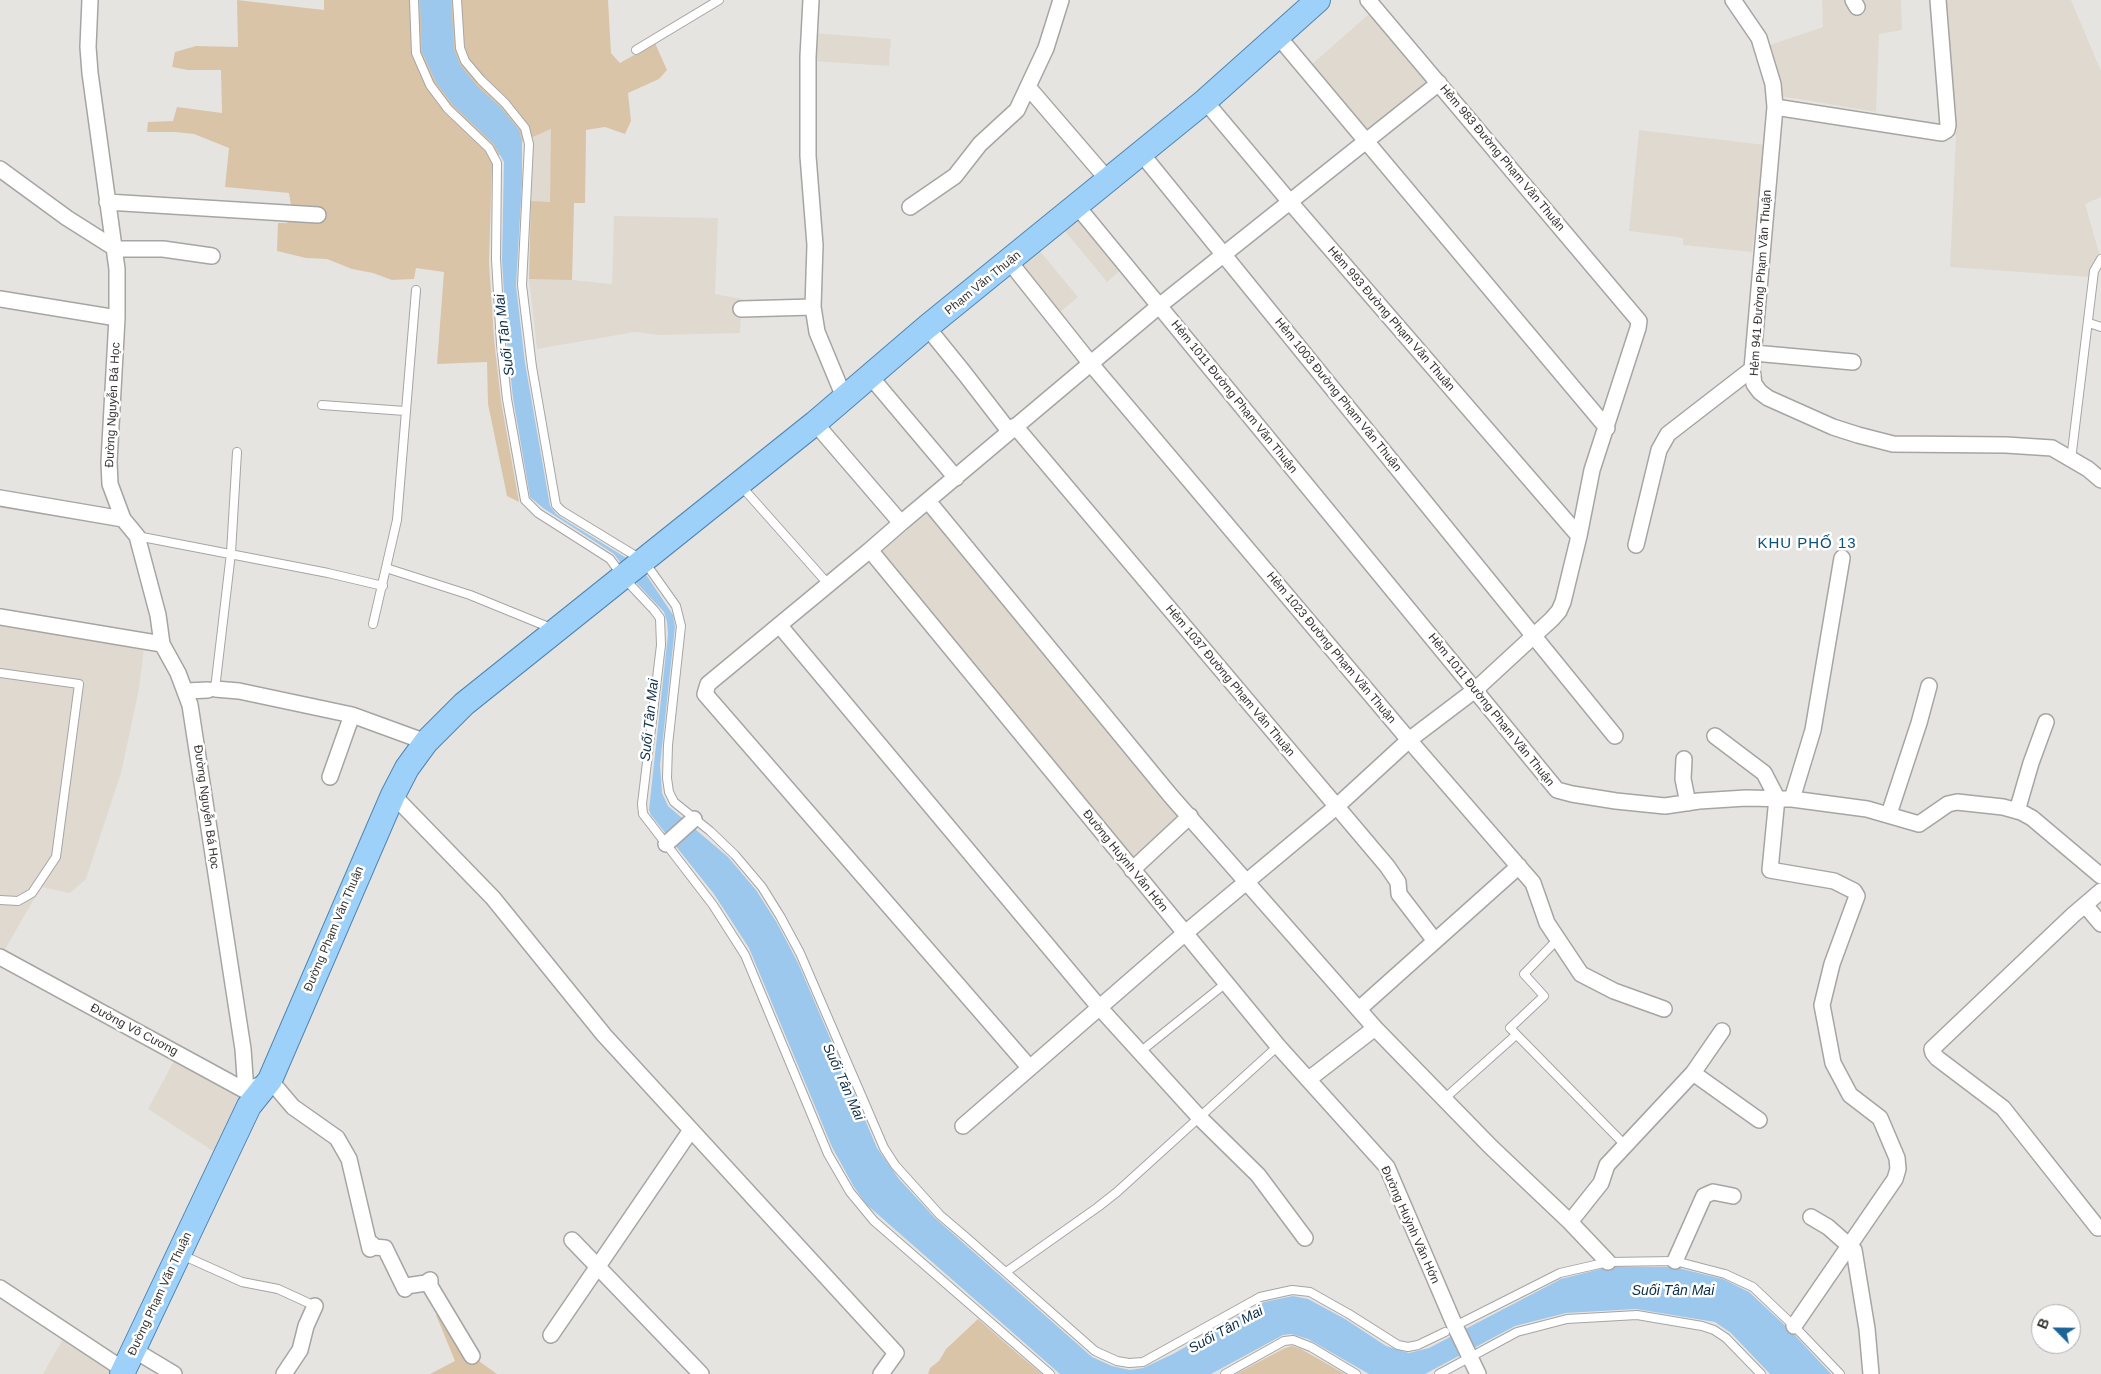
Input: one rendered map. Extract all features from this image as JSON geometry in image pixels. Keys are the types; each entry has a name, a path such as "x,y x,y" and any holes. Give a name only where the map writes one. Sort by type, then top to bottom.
{"main road":[{"name":"Phạm Văn Thuận","path":"644,561 815,423 927,328 1205,101 1318,0"},
{"name":"Đường Phạm Văn Thuận","path":"127,1365 249,1106 270,1080 393,795 407,768 426,742 464,704 644,561"}],"street":[{"name":"Đường Nguyễn Bá Học","path":"90,0 88,47 90,73 107,202 116,249 118,318 109,462 110,484 123,519 137,536 156,608 162,644 186,692 190,705 243,1048 246,1091"},
{"path":"811,0 808,67 808,156 815,245 813,307 817,332 844,397"},
{"path":"910,207 955,176 980,144 1017,110 1046,48 1061,0"},
{"name":"Hẻm 983 Đường Phạm Văn Thuận","path":"1368,0 1636,316 1638,328 1607,428"},
{"name":"Hẻm 941 Đường Phạm Văn Thuận","path":"1734,0 1759,38 1773,84 1775,107 1752,369 1754,384 1768,398 1833,427 1858,435 1893,444 2006,444 2052,448 2088,469 2101,480"},
{"path":"1775,107 1942,133 1947,130 1938,0"},
{"path":"963,1126 1184,934 1336,807 1409,740 1475,690 1534,637 1559,611 1579,536 1592,470 1607,428 1277,35"},
{"path":"1029,1067 706,694 708,684 780,626 1159,306 1438,83"},
{"path":"1028,87 1108,180"},
{"name":"Hẻm 993 Đường Phạm Văn Thuận","path":"1205,101 1579,536"},
{"name":"Hẻm 1003 Đường Phạm Văn Thuận","path":"1141,153 1614,736"},
{"path":"0,169 67,218 116,249 163,249 212,256"},
{"path":"107,202 318,215"},
{"name":"Hẻm 1011 Đường Phạm Văn Thuận","path":"1077,206 1557,790 1637,804 1665,806 1746,798 1785,798 1867,809 1919,824 1948,804 1957,802 2003,807 2032,818 2101,876"},
{"name":"Hẻm 1023 Đường Phạm Văn Thuận","path":"1009,262 1091,364 1409,740 1533,883 1547,923 1581,974 1586,978 1664,1009"},
{"path":"0,299 118,318"},
{"path":"741,309 813,307"},
{"name":"Hẻm 1037 Đường Phạm Văn Thuận","path":"927,328 1387,866 1398,882 1400,894 1435,941"},
{"path":"1754,353 1853,362"},
{"path":"1636,544 1659,450 1668,434 1752,369"},
{"path":"870,376 956,478"},
{"path":"815,423 901,523"},
{"path":"0,498 123,519"},
{"path":"928,501 1190,816 1375,1028 1491,1147 1570,1222 1608,1262"},
{"name":"Đường Huỳnh Văn Hớn","path":"870,550 1184,934 1278,1046 1387,1167 1450,1329 1470,1359"},
{"path":"1794,1326 1895,1179 1898,1168 1897,1158 1880,1118 1850,1095 1833,1063 1822,1005 1832,964 1856,896 1854,891 1834,881 1770,870 1785,798 1814,730 1842,558"},
{"path":"0,617 162,644"},
{"path":"780,626 1099,1007 1198,1117 1258,1175 1305,1238"},
{"path":"1889,814 1929,686"},
{"path":"186,692 212,690 239,691 352,715 426,742"},
{"path":"330,777 352,715"},
{"path":"2017,811 2031,763 2046,722"},
{"path":"1715,736 1764,773 1785,798"},
{"path":"1684,759 1683,779 1688,803"},
{"path":"393,795 493,898 604,1035 896,1353 881,1374"},
{"path":"1132,870 1190,816"},
{"path":"666,844 694,820"},
{"path":"1359,1010 1519,866"},
{"path":"2098,1228 2002,1108 1937,1058 1932,1049 2101,891"},
{"path":"2085,905 2101,924"},
{"name":"Đường Võ Cương","path":"0,957 246,1091"},
{"path":"1309,1079 1375,1028"},
{"path":"1570,1222 1601,1183 1607,1165 1693,1073 1722,1031"},
{"path":"1693,1073 1759,1120"},
{"path":"246,1091 270,1080 293,1107 337,1138 349,1159 370,1249 372,1244 375,1247 385,1248 405,1290 406,1286 425,1284 430,1280 430,1286 472,1356"},
{"path":"551,1335 691,1130"},
{"path":"1675,1260 1704,1196 1713,1192 1733,1196"},
{"path":"1811,1217 1828,1226 1854,1250 1856,1255 1867,1329 1871,1374"},
{"path":"572,1240 701,1374"},
{"path":"0,1288 127,1365 174,1374"},
{"path":"284,1374 300,1350 306,1326 315,1306"},
{"path":"1470,1359 1478,1374"}],"lane":[{"path":"414,0 416,54 430,84 448,109 489,148 497,163 496,259 501,344 507,399 525,500 538,513 610,559 622,578 660,618 662,627 642,804 646,820 713,905 745,955 828,1154 850,1192 874,1221 1050,1374"},
{"path":"457,0 460,48 465,61 480,80 505,103 525,128 529,144 522,285 532,367 556,505 562,511 644,561 676,606 680,616 681,626 668,745 667,778 669,792 674,802 735,855 762,887 780,916 807,968 884,1148 894,1165 940,1215 1095,1351 1110,1359 1129,1364 1144,1362 1260,1297 1292,1290 1310,1292 1398,1345 1408,1347 1418,1345 1560,1273 1608,1262 1675,1260 1725,1274 1753,1287 1840,1374"},
{"path":"636,50 719,0"},
{"path":"2071,460 2094,271 2101,259"},
{"path":"373,624 397,520 416,290"},
{"path":"2089,323 2101,327"},
{"path":"322,405 405,411"},
{"path":"212,690 230,553 237,452"},
{"path":"739,483 830,584"},
{"path":"137,536 230,553 383,586"},
{"path":"386,568 470,595 555,630"},
{"path":"0,673 79,684 56,858 32,893 18,901 0,900"},
{"path":"1557,940 1524,974 1544,996 1510,1028 1626,1146"},
{"path":"1140,1052 1226,983"},
{"path":"1444,1099 1516,1035"},
{"path":"1006,1272 1098,1207 1278,1046"},
{"path":"180,1254 242,1282 278,1289 315,1306"},
{"path":"1439,1374 1517,1332 1567,1320 1636,1316 1702,1326 1714,1330 1726,1338 1761,1374"},
{"path":"1224,1374 1284,1341 1292,1340 1311,1347 1356,1374"}],"shaded area":[{"path":"237,0 324,10 324,0 608,0 611,53 620,63 655,43 667,70 659,79 628,93 631,121 625,134 605,127 586,130 585,203 574,203 572,280 529,279 531,201 550,202 551,129 503,150 492,165 489,263 494,339 501,401 519,502 507,496 488,404 487,362 437,364 444,272 416,268 414,279 392,280 373,273 352,269 327,259 306,258 277,251 278,223 287,223 291,206 289,193 225,187 229,148 194,134 147,132 148,122 173,121 177,107 222,113 221,70 188,70 172,67 175,52 196,46 238,47"},
{"path":"1822,0 1901,0 1902,30 1879,34 1876,112 1780,96 1770,45 1823,27"},
{"path":"1945,0 2071,0 2101,71 2101,197 2085,204 2100,256 2089,277 1950,267 1956,137"},
{"path":"1369,14 1427,82 1369,133 1311,65"},
{"path":"813,33 891,39 889,66 812,61"},
{"path":"551,129 586,130 585,203 574,203 572,280 612,284 614,216 718,218 715,294 742,299 740,333 658,335 635,332 537,349 529,279 533,137"},
{"path":"1639,130 1765,145 1752,252 1683,245 1683,238 1629,231"},
{"path":"1079,217 1122,269 1107,282 1064,230"},
{"path":"1039,250 1078,297 1059,313 1020,265"},
{"path":"929,512 1180,815 1133,860 879,554"},
{"path":"0,623 144,648 139,689 121,773 86,879 70,893 41,887 4,951 0,949"},
{"path":"175,1059 244,1096 216,1153 148,1109"},
{"path":"442,1311 472,1356 497,1374 430,1374 455,1361 436,1315"},
{"path":"978,1319 1042,1374 928,1374 930,1368 939,1361 946,1349"},
{"path":"64,1337 113,1370 111,1374 43,1374"},
{"path":"1292,1346 1301,1349 1345,1374 1236,1374 1285,1348"}],"water":[{"name":"Suối Tân Mai","path":"420,0 451,0 454,49 460,65 477,86 500,107 519,130 522,142 522,182 516,286 525,363 550,506 556,514 641,567 673,615 675,627 660,765 662,793 668,806 728,857 756,890 777,923 798,963 877,1148 899,1179 935,1218 1092,1357 1112,1366 1130,1370 1143,1368 1173,1354 1264,1302 1293,1296 1308,1299 1345,1319 1386,1346 1409,1353 1429,1348 1561,1279 1608,1267 1674,1267 1723,1279 1749,1292 1791,1331 1831,1374 1770,1374 1731,1333 1715,1322 1636,1309 1566,1313 1515,1326 1425,1374 1369,1374 1308,1339 1291,1334 1283,1335 1211,1374 1060,1374 866,1204 854,1187 832,1147 749,948 714,894 649,810 668,634 664,612 630,576 614,554 543,508 530,497 513,398 507,343 502,260 504,162 494,144 454,106 437,84 422,52"}],"district":[{"name":"KHU PHỐ 13","path":"1807,544"}]}
